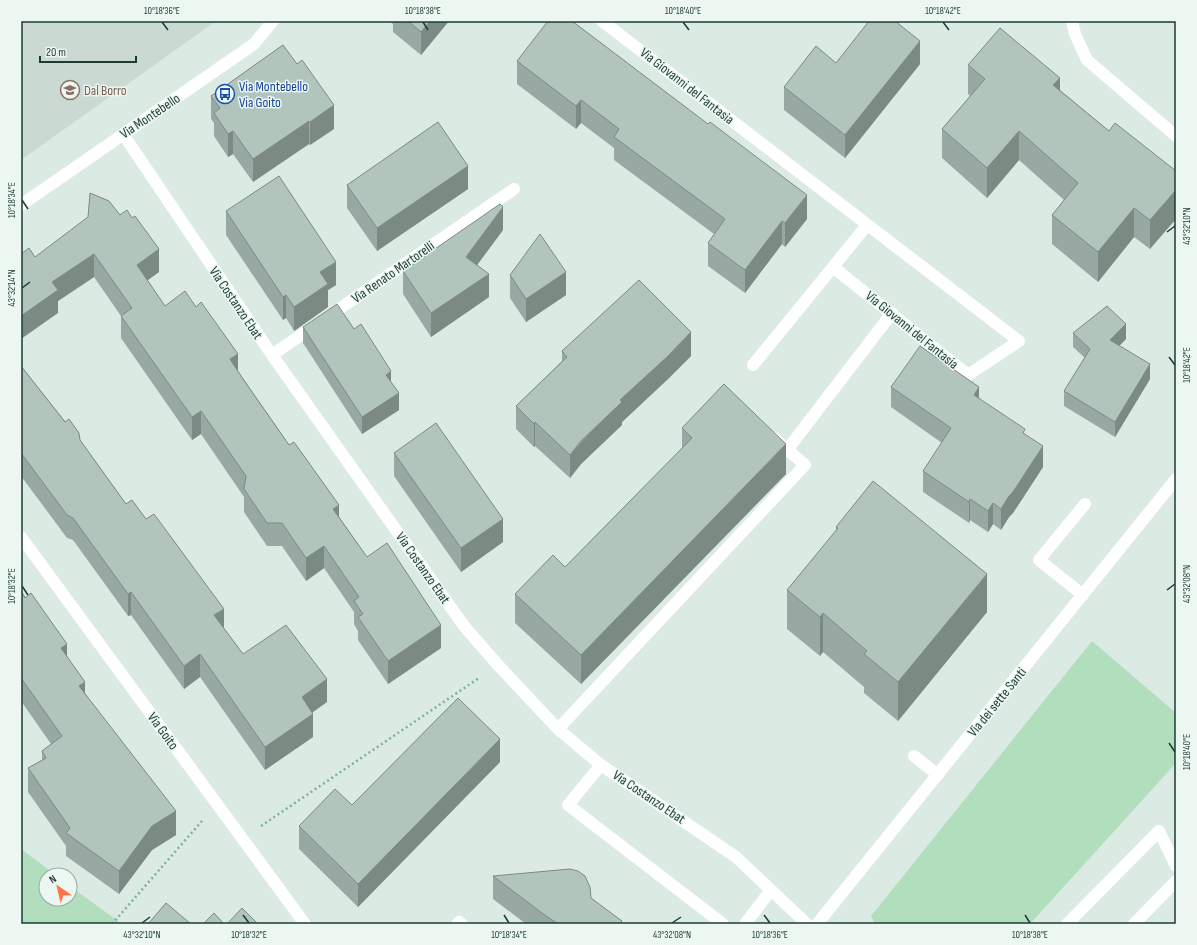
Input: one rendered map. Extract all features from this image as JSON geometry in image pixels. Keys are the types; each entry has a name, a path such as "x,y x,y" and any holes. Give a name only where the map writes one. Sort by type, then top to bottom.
{"street":[{"name":"Via Montebello","path":"21,205 254,44 273,21"},
{"name":"Via Giovanni del Fantasia","path":"602,21 1019,341 968,375 833,267"},
{"path":"1072,21 1075,34 1086,60 1176,136"},
{"name":"Via Costanzo Ebat","path":"123,134 272,355 464,626 498,666 558,729 601,765 736,857 807,924"},
{"name":"Via Renato Martorelli","path":"272,355 514,189"},
{"path":"753,365 867,225"},
{"path":"787,450 892,313"},
{"path":"558,729 805,465 764,429"},
{"name":"Via dei sette Santi","path":"818,924 1176,479"},
{"path":"1083,595 1039,560 1084,504"},
{"name":"Via Goito","path":"21,537 305,924"},
{"path":"914,756 938,775"},
{"path":"601,765 568,805 723,924"},
{"path":"1070,923 1159,831 1176,866"},
{"path":"1134,924 1176,881"},
{"path":"745,924 771,890"},
{"path":"457,924 459,922 462,924"}],"path":[{"path":"242,838 498,666"},
{"path":"112,924 217,804"}],"shaded area":[{"name":"Dal Borro","path":"21,21 216,21 21,160"}],"green space":[{"path":"1092,641 1176,713 1176,763 1030,924 875,924 871,916"},
{"path":"21,849 45,867 38,867 38,907 78,907 78,892 122,924 21,924"}],"building":[{"path":"408,21 430,21 421,32"},
{"path":"548,21 572,21 708,124 710,122 807,195 785,223 782,221 745,270 708,243 725,219 614,137 619,129 581,100 576,106 517,61"},
{"path":"869,21 895,21 920,41 845,135 784,87 816,46 836,63"},
{"path":"1000,28 1060,78 1053,85 1109,131 1115,123 1176,171 1176,190 1150,220 1134,208 1098,252 1052,215 1078,183 1019,131 987,168 942,129 985,79 968,65"},
{"path":"283,45 297,64 302,60 334,105 253,159 233,131 228,134 214,113 220,108 211,96"},
{"path":"438,122 468,166 377,228 347,185"},
{"path":"279,176 336,262 320,272 328,284 294,307 286,295 283,297 226,211"},
{"path":"90,193 109,201 120,215 127,210 132,218 135,216 159,249 137,265 165,306 185,291 196,307 201,302 238,354 230,359 243,379 289,445 294,442 339,505 333,509 367,557 387,543 441,625 388,661 358,617 363,614 354,601 359,597 324,546 306,558 282,523 267,523 244,489 246,476 201,411 192,417 121,316 132,308 94,254 52,282 58,290 21,316 21,254 29,248 35,257 88,217"},
{"path":"500,204 503,207 466,257 489,274 431,313 403,271"},
{"path":"540,234 566,272 526,299 510,275"},
{"path":"639,280 691,332 668,356 620,400 622,402 581,441 570,455 535,422 534,424 516,406 567,357 562,351"},
{"path":"337,304 354,329 361,324 391,371 386,375 399,393 362,417 303,327"},
{"path":"1107,306 1126,324 1110,340 1150,364 1115,422 1064,391 1090,349 1073,333"},
{"path":"920,346 979,387 974,395 1025,429 1023,433 1043,446 1001,509 993,503 988,511 970,499 969,502 923,471 951,428 891,387"},
{"path":"21,366 65,422 69,419 79,433 80,440 126,504 132,500 146,519 154,514 224,609 214,615 243,654 286,625 327,679 302,697 313,714 265,747 200,654 184,666 131,592 128,594 73,518 67,515 21,453"},
{"path":"724,384 786,444 581,655 515,594 553,555 565,567 692,438 682,428"},
{"path":"436,423 503,519 461,548 394,453"},
{"path":"873,481 987,574 898,682 864,654 867,651 823,613 820,617 787,590 838,528 836,527"},
{"path":"21,591 25,598 31,593 67,644 61,648 85,682 79,686 176,811 152,826 119,871 66,833 70,828 28,768 46,758 42,751 62,736 21,678"},
{"path":"458,698 500,739 358,884 299,826 335,789 352,805"},
{"path":"570,869 578,871 585,876 590,887 591,898 622,921 620,924 558,924 493,876"},
{"path":"166,903 191,924 148,924"},
{"path":"242,908 258,924 227,924"},
{"path":"214,913 224,924 203,924"}],"place":[{"name":"Dal Borro","path":"70,90"},
{"name":"Via Montebello Via Goito","path":"225,94"}]}
